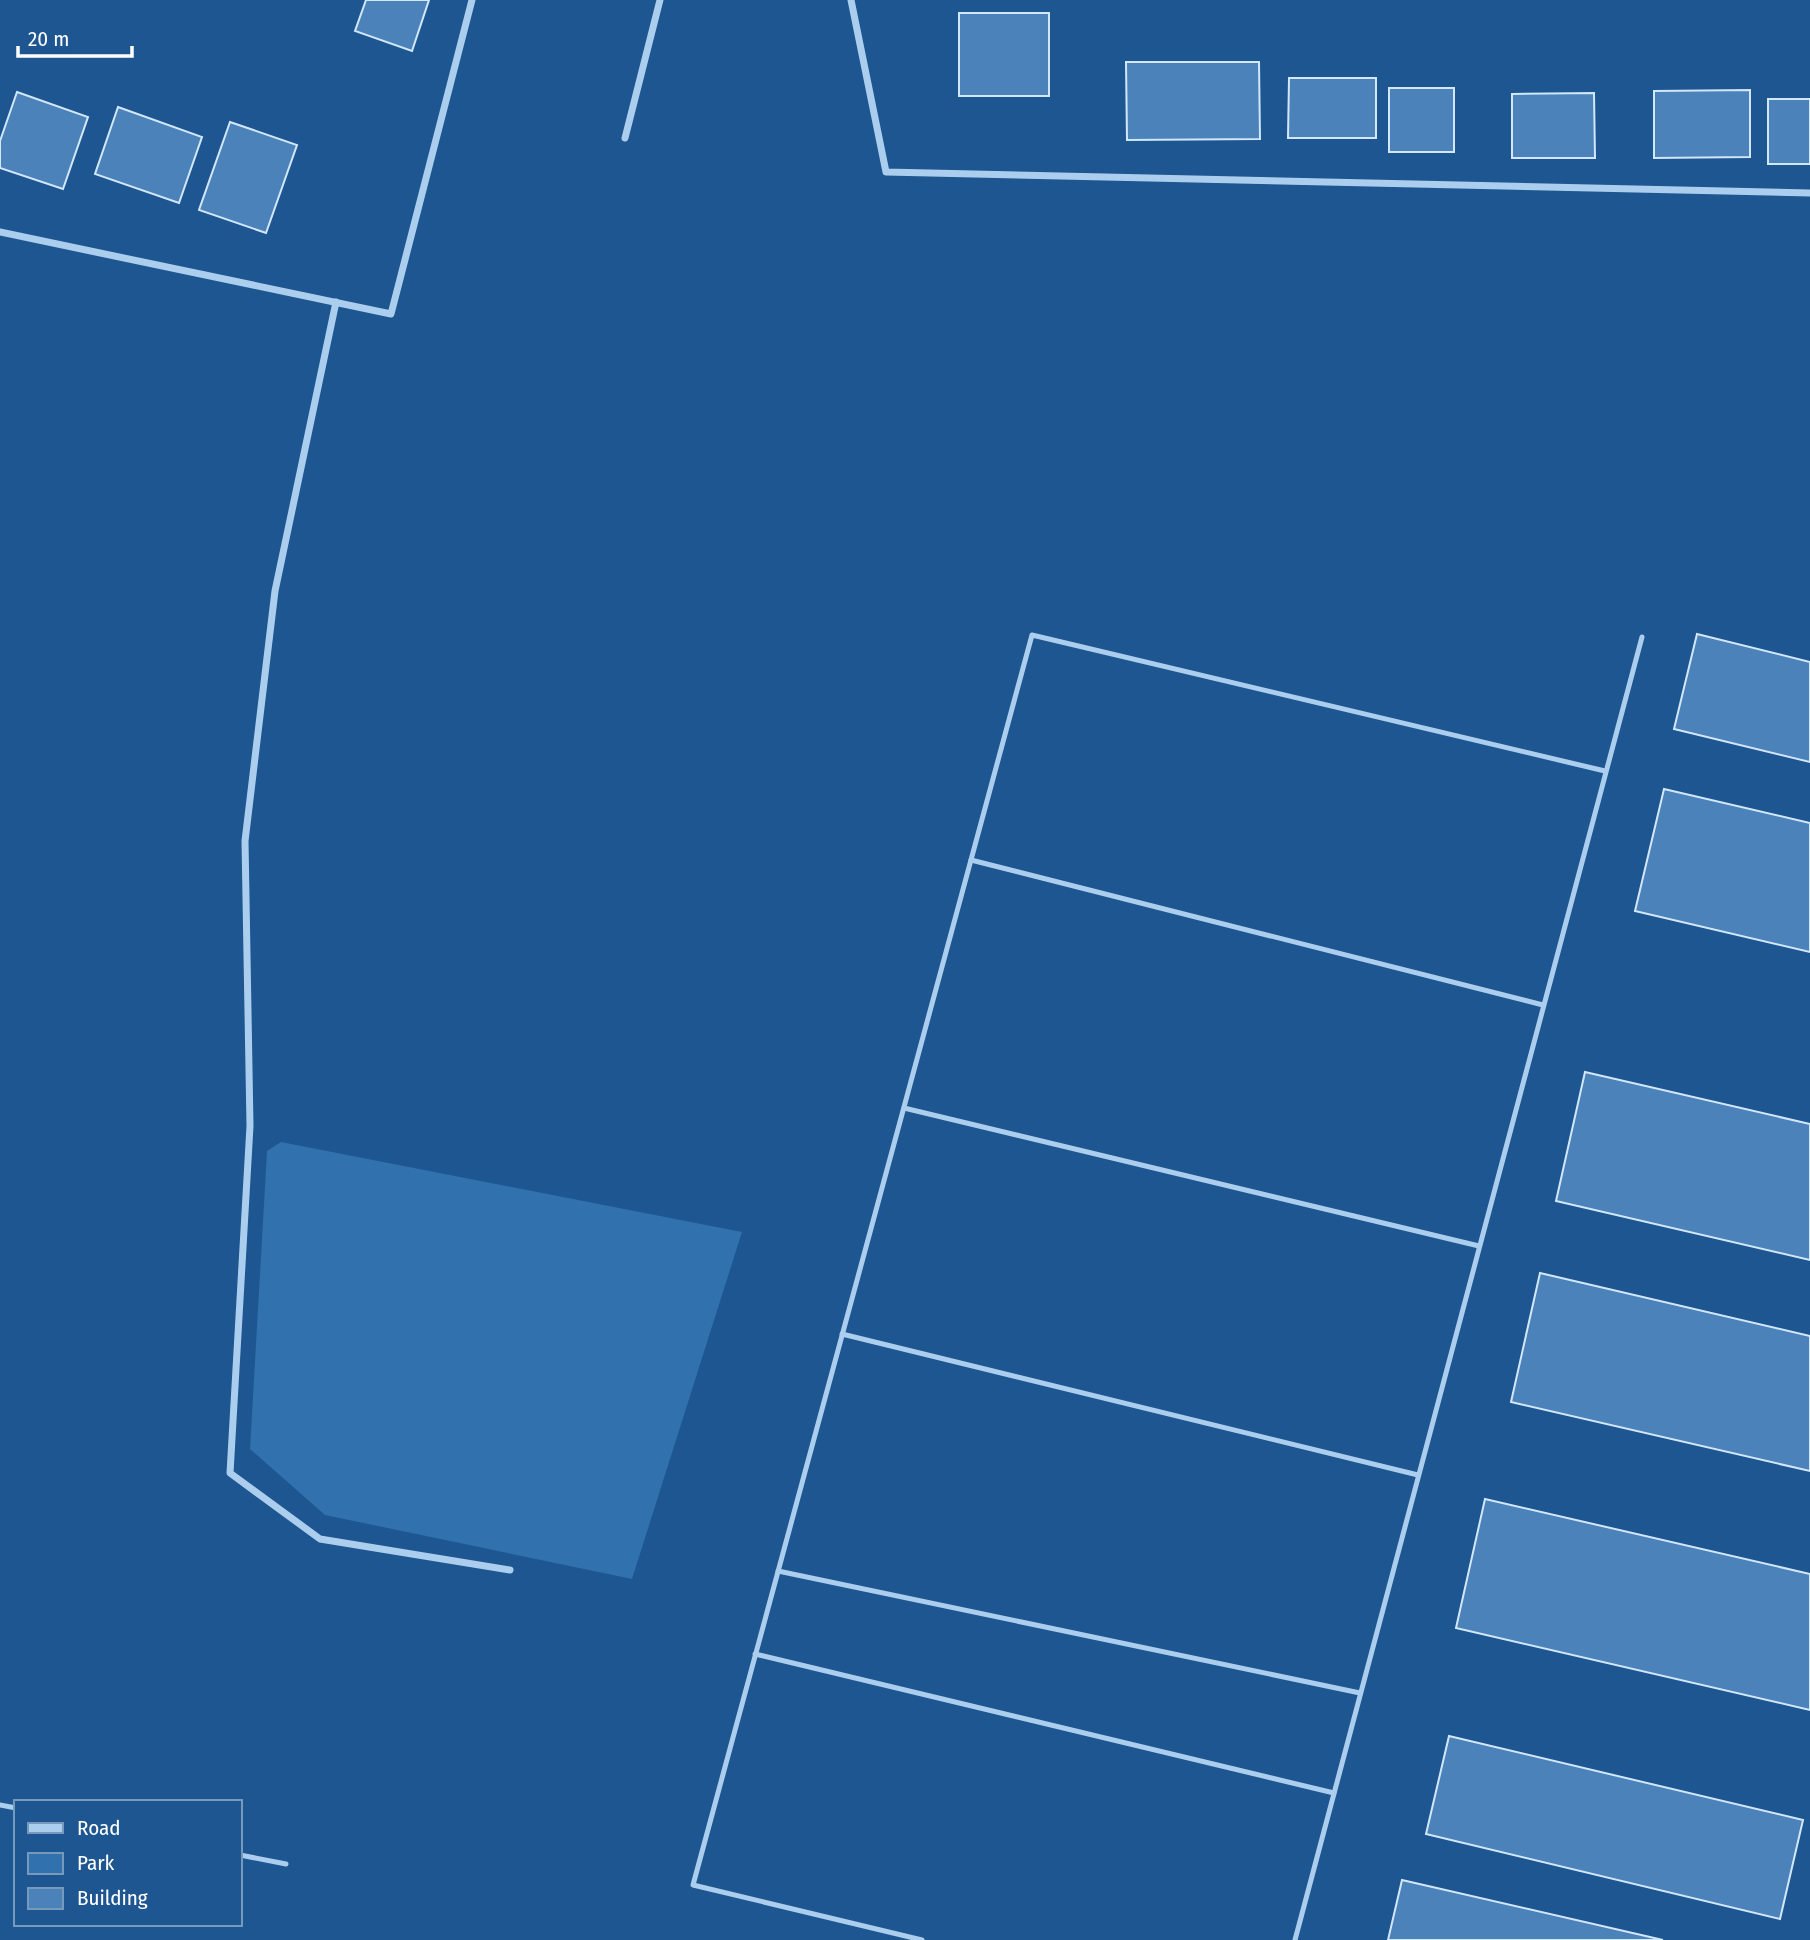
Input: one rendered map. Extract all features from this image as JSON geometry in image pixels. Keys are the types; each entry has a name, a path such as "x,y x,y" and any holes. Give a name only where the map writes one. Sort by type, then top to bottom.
{"street":[{"path":"0,232 391,314 472,0"},
{"path":"625,138 660,0"},
{"path":"851,0 886,173 1810,193"},
{"path":"336,302 275,591 245,841 250,1126 230,1473 320,1539 510,1570"}],"lane":[{"path":"922,1940 693,1885 1032,635 1605,771"},
{"path":"1295,1940 1642,638"},
{"path":"971,860 1543,1005"},
{"path":"904,1108 1479,1246"},
{"path":"842,1334 1418,1475"},
{"path":"778,1571 1360,1693"},
{"path":"755,1654 1334,1793"},
{"path":"242,1855 286,1864"}],"green space":[{"path":"281,1142 742,1232 632,1579 325,1515 250,1449 267,1151"}],"building":[{"path":"366,0 429,0 412,51 355,31"},
{"path":"959,13 1049,13 1049,96 959,96"},
{"path":"1126,62 1259,62 1260,139 1127,140"},
{"path":"1289,78 1376,78 1376,138 1288,138"},
{"path":"1389,88 1454,88 1454,152 1389,152"},
{"path":"1750,90 1750,157 1654,158 1654,91"},
{"path":"17,92 88,117 63,189 0,168 0,141"},
{"path":"1594,93 1595,158 1512,158 1512,94"},
{"path":"1768,99 1810,99 1810,164 1768,164"},
{"path":"118,107 202,137 179,203 95,174"},
{"path":"230,122 297,145 266,233 199,210"},
{"path":"1697,634 1810,662 1810,762 1674,729"},
{"path":"1664,789 1810,823 1810,952 1635,911"},
{"path":"1585,1072 1810,1124 1810,1260 1556,1201"},
{"path":"1540,1273 1810,1336 1810,1471 1511,1402"},
{"path":"1485,1499 1810,1574 1810,1710 1456,1628"},
{"path":"1449,1736 1803,1820 1780,1919 1426,1834"},
{"path":"1402,1880 1663,1940 1388,1940"}]}
